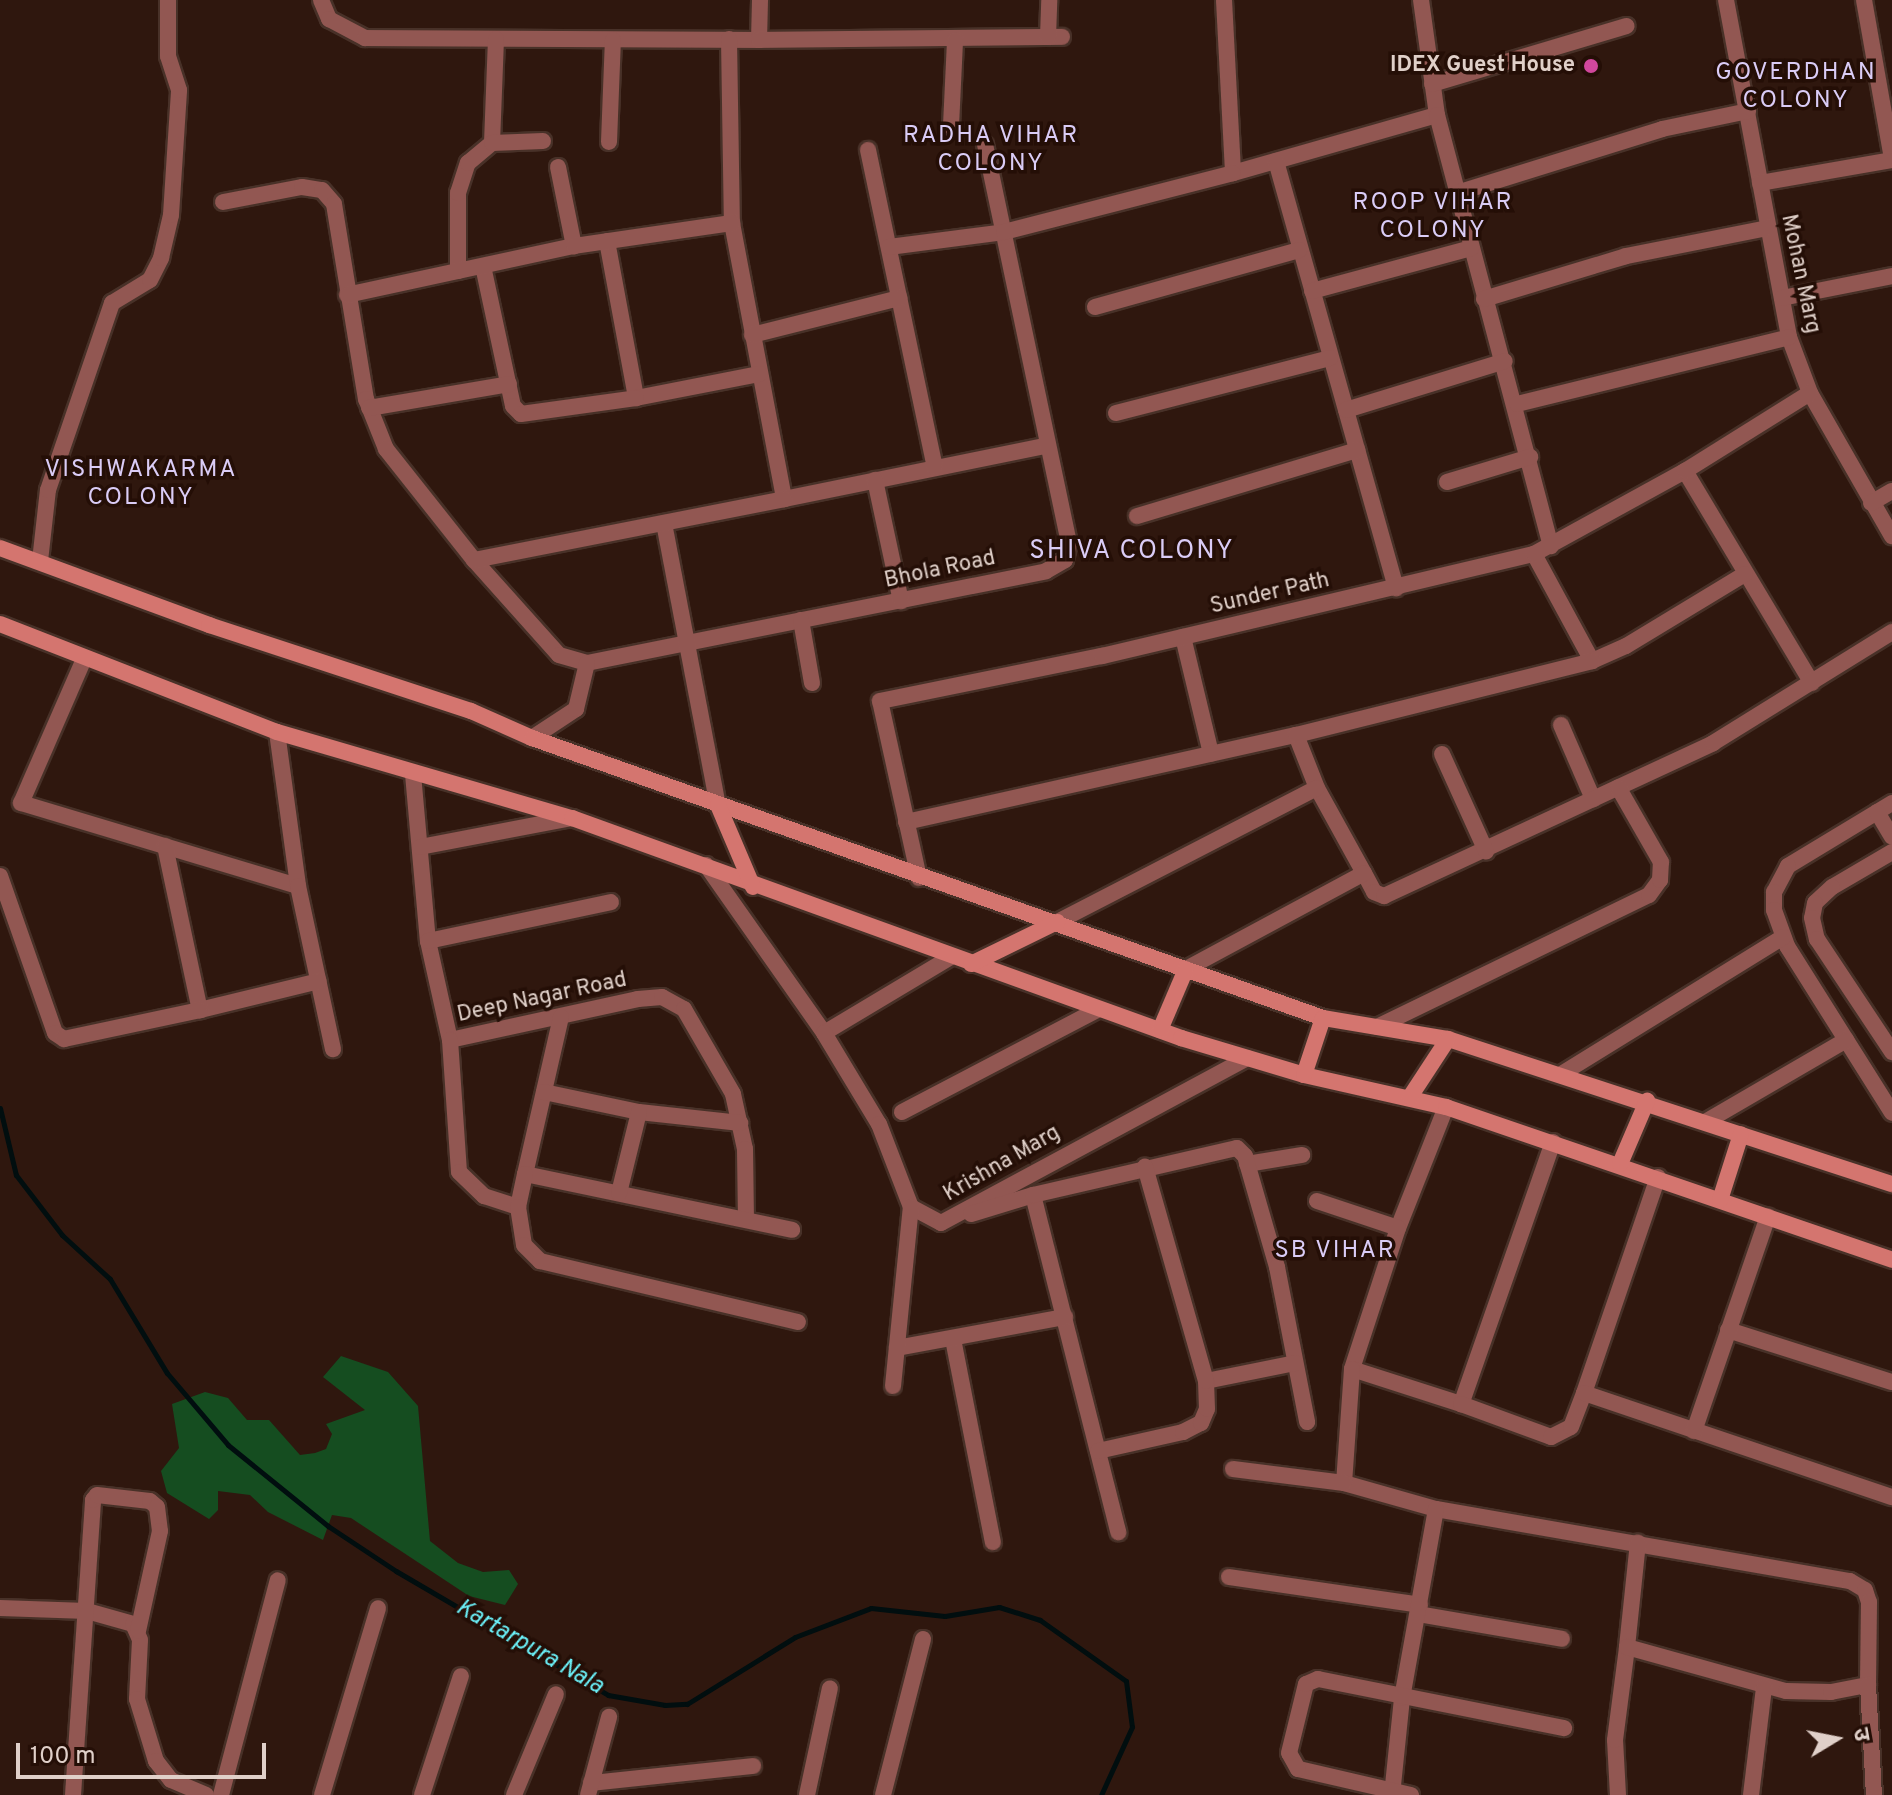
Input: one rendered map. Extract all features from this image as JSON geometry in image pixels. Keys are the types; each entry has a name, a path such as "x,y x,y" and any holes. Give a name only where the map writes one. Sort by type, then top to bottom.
{"street":[{"path":"40,561 48,490 112,303 150,280 161,258 171,215 179,90 168,56 168,0"},
{"path":"321,0 329,19 365,38 613,40 1055,37 1049,0"},
{"path":"759,40 760,0"},
{"path":"1224,0 1233,173"},
{"path":"1421,0 1437,115 1484,299 1517,404 1551,546"},
{"name":"Mohan Marg","path":"1726,0 1789,337 1810,393 1892,536"},
{"path":"1760,183 1892,159 1864,0"},
{"path":"1432,84 1627,26"},
{"path":"492,143 496,39"},
{"path":"729,39 732,223 784,499"},
{"path":"609,142 613,40"},
{"path":"951,126 955,40"},
{"path":"1457,193 1662,129 1748,111"},
{"path":"889,247 1004,232 1233,173 1437,115"},
{"path":"458,271 458,193 468,163 492,143 543,141"},
{"name":"Bhola Road","path":"587,663 1046,571 1065,560 1069,543 1045,446 985,145"},
{"path":"868,150 935,467"},
{"path":"1276,161 1396,588"},
{"path":"558,167 574,246"},
{"path":"223,202 302,187 322,190 334,204 347,295 369,408 386,449 474,560 559,655 587,663 576,709 532,738"},
{"path":"347,295 574,246 732,223"},
{"path":"1484,299 1626,256 1767,228"},
{"path":"607,241 636,398"},
{"path":"1312,291 1471,248"},
{"path":"1095,307 1299,250"},
{"path":"483,266 513,406 521,414 636,398 760,374"},
{"path":"1782,298 1892,276"},
{"path":"752,335 899,298"},
{"path":"1517,404 1789,337"},
{"path":"1116,413 1330,358"},
{"path":"1346,410 1505,361"},
{"path":"369,408 509,384"},
{"name":"Sunder Path","path":"919,878 880,701 1183,637 1534,554 1685,471 1810,393"},
{"path":"474,560 1045,446"},
{"path":"1137,516 1357,450"},
{"path":"1447,482 1530,457"},
{"path":"1685,471 1812,683"},
{"path":"875,480 901,601"},
{"path":"1871,503 1892,491"},
{"path":"664,523 718,805 753,887"},
{"path":"0,548 209,625 471,711 532,738 919,878 1057,922 1323,1018 1448,1039 1563,1073 1892,1184"},
{"path":"1534,554 1592,661"},
{"path":"906,822 1296,735 1592,661 1626,646 1745,574"},
{"path":"801,620 812,683"},
{"path":"0,624 277,732 572,818 706,865 753,887 1160,1030 1304,1075 1446,1107 1658,1177 1892,1260"},
{"path":"1296,735 1317,788 1374,892 1384,896 1713,743 1892,632"},
{"path":"1183,637 1211,754"},
{"path":"84,659 21,803 298,886"},
{"path":"1561,725 1593,799"},
{"path":"277,732 298,886 333,1049"},
{"path":"1442,754 1486,851"},
{"name":"Deep Nagar Road","path":"413,774 428,941 450,1040 662,997 684,1009 721,1067 740,1123 746,1219"},
{"path":"1377,1027 1649,895 1660,880 1661,862 1618,787"},
{"path":"971,964 1317,788"},
{"path":"1892,837 1885,808 1788,866 1774,892 1783,937 1892,1113"},
{"path":"420,847 572,818"},
{"path":"165,846 200,1010"},
{"path":"1892,852 1832,887 1815,903 1812,918 1817,939 1892,1052"},
{"path":"706,865 824,1033 879,1124 911,1207 893,1386"},
{"path":"1160,1030 1186,969 1364,873"},
{"path":"0,876 55,1033 64,1039 319,981"},
{"path":"428,941 611,902"},
{"path":"1563,1073 1783,937"},
{"path":"824,1033 951,957"},
{"path":"902,1112 1099,1009"},
{"path":"561,1017 518,1207 524,1245 540,1261 798,1322"},
{"path":"1304,1075 1323,1018"},
{"path":"1410,1097 1448,1039"},
{"path":"450,1040 459,1172 484,1196 518,1207"},
{"path":"1707,1121 1846,1040"},
{"name":"Krishna Marg","path":"911,1207 924,1218 953,1220 1014,1180 1247,1058"},
{"path":"544,1092 639,1112 740,1123"},
{"path":"1620,1164 1647,1101"},
{"path":"1344,1483 1352,1369 1398,1228 1446,1107"},
{"path":"619,1193 639,1112"},
{"path":"1720,1200 1741,1134"},
{"path":"1461,1404 1553,1142"},
{"path":"953,1220 1033,1195 1237,1148 1247,1164 1277,1267 1307,1422"},
{"path":"1247,1164 1302,1155"},
{"path":"1098,1451 1183,1432 1201,1423 1207,1409 1206,1381 1145,1167"},
{"path":"525,1174 792,1230"},
{"path":"1352,1369 1551,1437 1571,1427 1658,1177"},
{"path":"1033,1195 1118,1532"},
{"path":"1317,1201 1398,1228"},
{"path":"1694,1431 1768,1216"},
{"path":"897,1348 1065,1317"},
{"path":"1728,1330 1892,1382"},
{"path":"953,1339 993,1542"},
{"path":"1206,1381 1295,1363"},
{"path":"1584,1393 1892,1497"},
{"path":"1233,1469 1344,1483 1436,1509 1850,1581 1865,1590 1869,1602 1868,1685 1874,1795"},
{"path":"73,1795 93,1500 97,1495 150,1501 157,1507 160,1531 138,1631 137,1699 156,1761 171,1780 206,1795"},
{"path":"1393,1794 1402,1698 1436,1509"},
{"path":"1618,1795 1615,1740 1638,1543"},
{"path":"1229,1577 1562,1639"},
{"path":"221,1795 278,1580"},
{"path":"0,1608 87,1611 125,1620 138,1631"},
{"path":"322,1795 378,1608"},
{"path":"883,1795 923,1639"},
{"path":"1627,1647 1764,1687 1831,1692 1868,1685"},
{"path":"422,1795 461,1676"},
{"path":"1411,1795 1393,1794 1298,1769 1289,1753 1306,1684 1318,1679 1564,1728"},
{"path":"1751,1795 1764,1687"},
{"path":"807,1795 830,1688"},
{"path":"514,1795 556,1694"},
{"path":"609,1717 590,1789 753,1766"}],"green space":[{"path":"341,1356 388,1372 418,1406 430,1541 458,1563 483,1572 509,1570 518,1584 505,1605 469,1596 351,1518 332,1515 323,1540 268,1512 250,1495 218,1491 218,1510 209,1519 167,1493 161,1471 179,1448 172,1404 205,1392 228,1398 247,1420 269,1420 300,1455 315,1453 326,1449 332,1434 326,1424 365,1410 323,1377"}],"waterway":[{"name":"Kartarpura Nala","path":"0,1108 16,1175 62,1235 110,1279 167,1373 228,1445 328,1526 396,1571 608,1695 665,1705 687,1704 795,1637 871,1608 945,1616 999,1607 1040,1620 1126,1681 1132,1727 1101,1795"}],"place":[{"name":"IDEX Guest House","path":"1591,66"}],"district":[{"name":"GOVERDHAN COLONY","path":"1796,88"},
{"name":"RADHA VIHAR COLONY","path":"991,151"},
{"name":"ROOP VIHAR COLONY","path":"1433,218"},
{"name":"VISHWAKARMA COLONY","path":"141,485"},
{"name":"SHIVA COLONY","path":"1132,552"},
{"name":"SB VIHAR","path":"1335,1252"}]}
